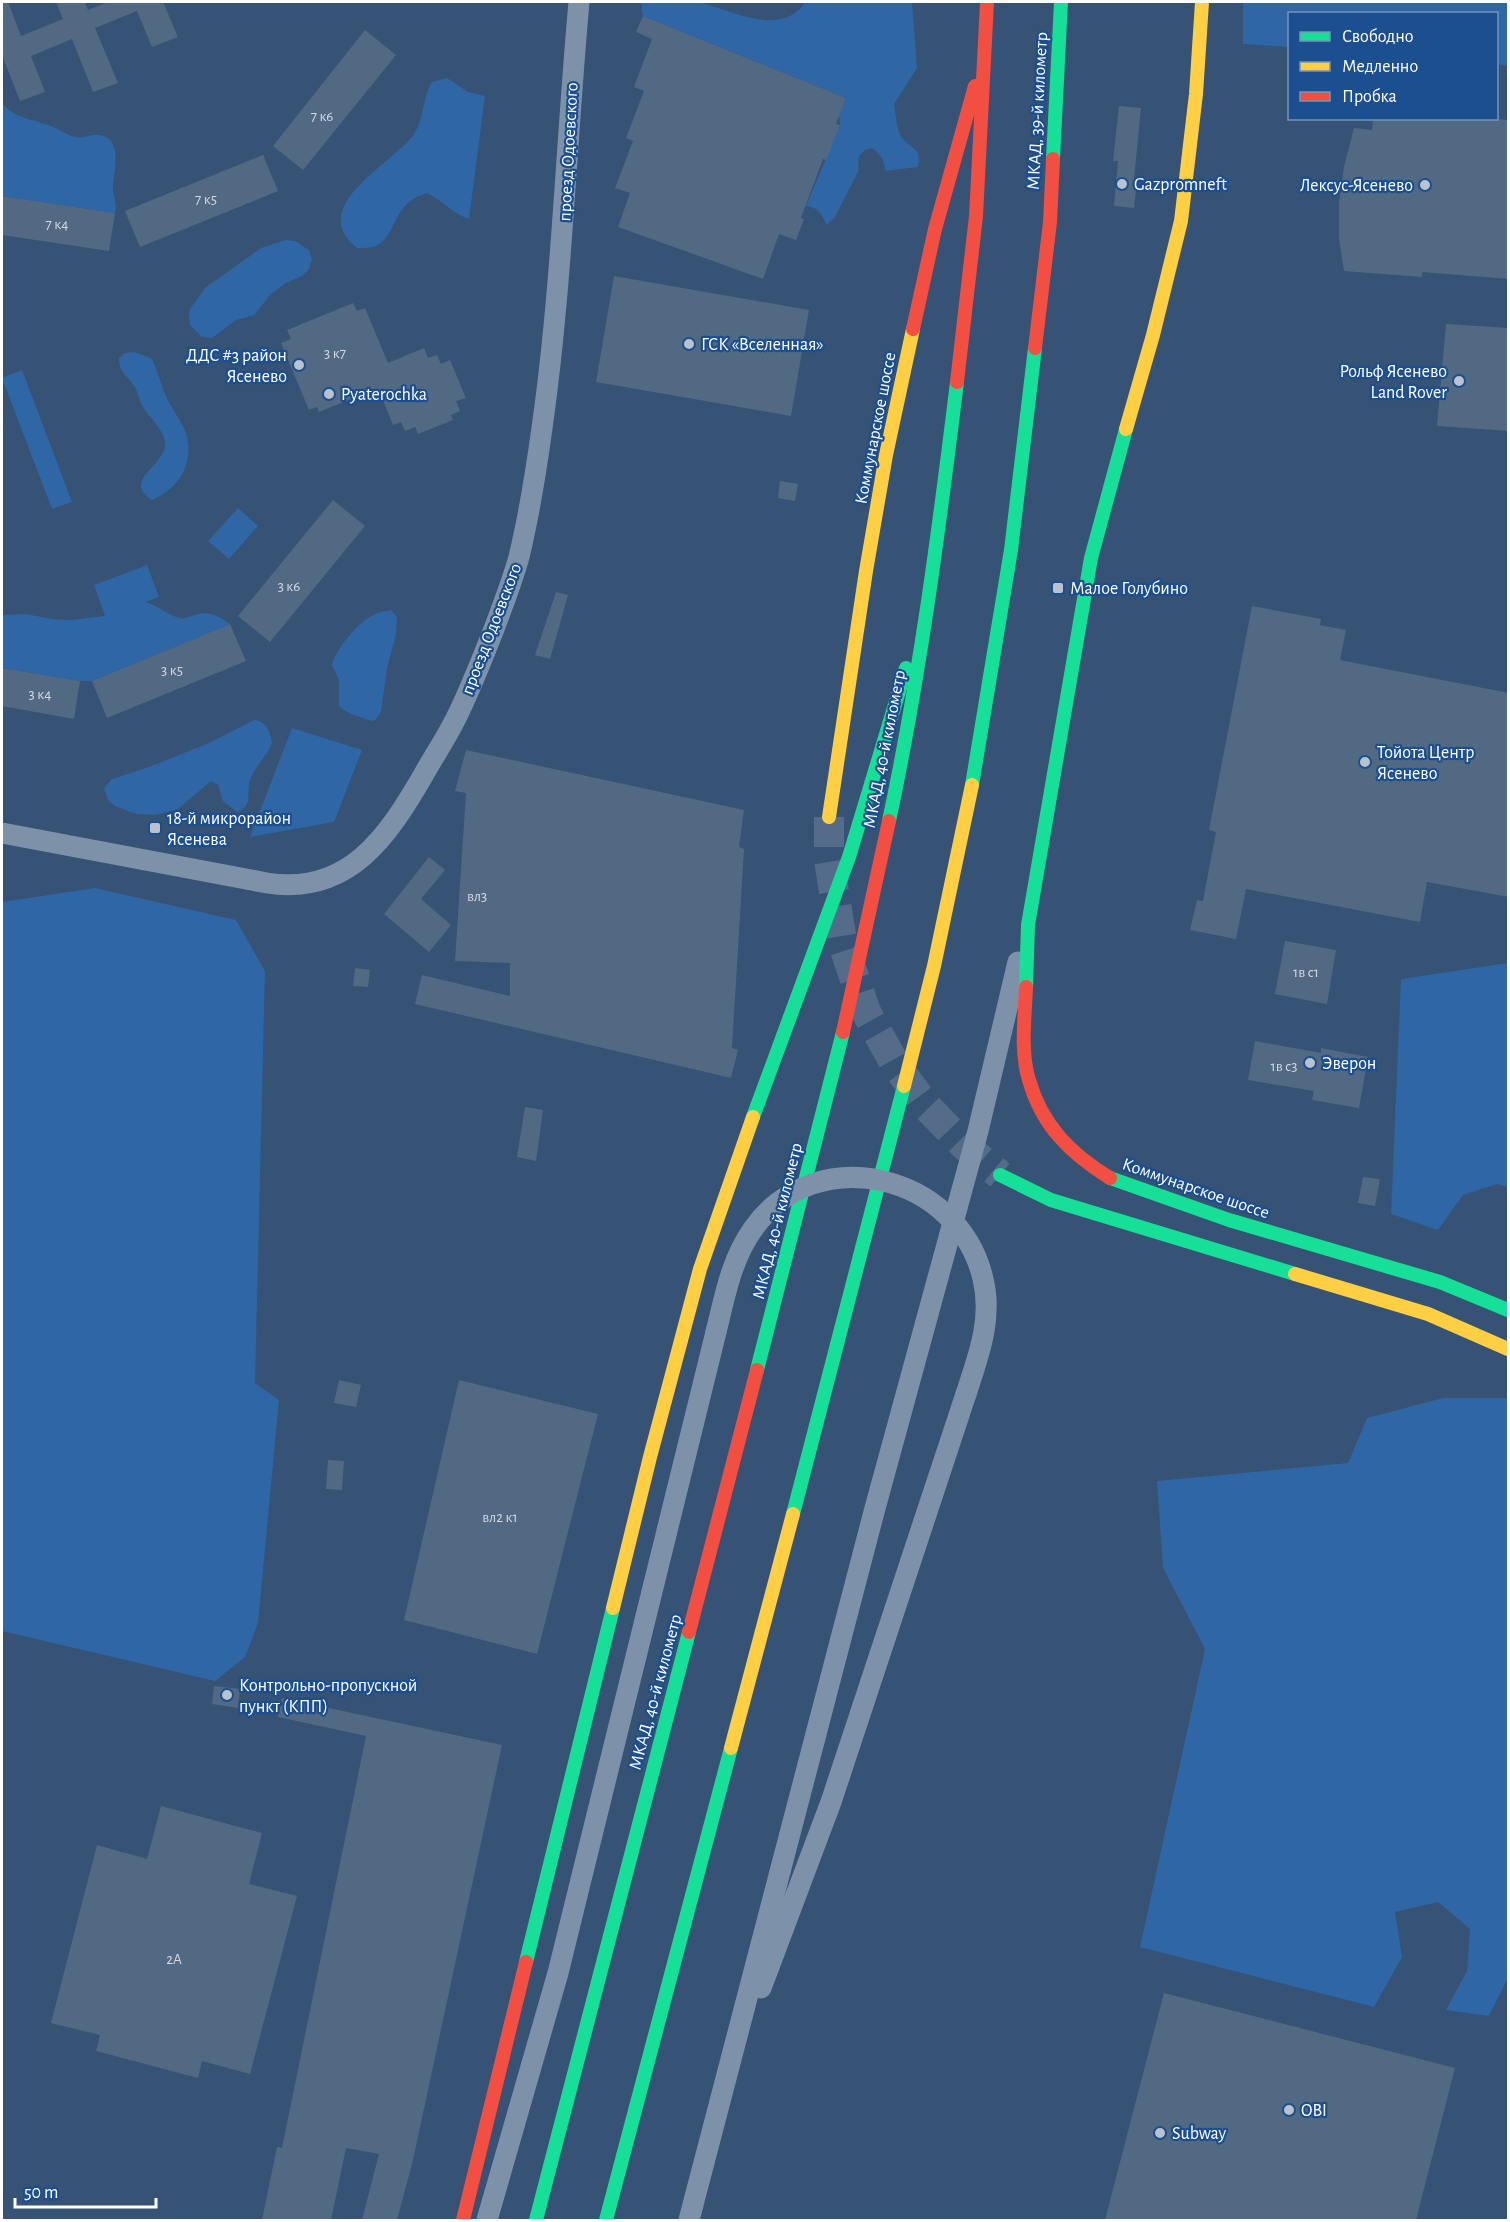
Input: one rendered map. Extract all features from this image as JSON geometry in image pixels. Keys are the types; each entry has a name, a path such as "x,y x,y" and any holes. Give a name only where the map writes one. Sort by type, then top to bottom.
{"main road":[{"path":"984,51 987,2"},
{"name":"МКАД, 39-й километр","path":"606,2220 865,1241 934,966 975,770 1011,550 1050,222 1060,2"},
{"name":"Коммунарское шоссе","path":"1202,2 1197,94 1181,221 1153,335 1091,558 1028,925 1024,1040 1028,1079 1039,1107 1057,1136 1083,1162 1111,1179 1228,1220 1440,1282 1509,1310"},
{"name":"МКАД, 40-й километр","path":"536,2220 798,1213 855,985 903,756 938,540 976,216 984,51"},
{"name":"Коммунарское шоссе","path":"829,817 886,455 935,229 984,51"},
{"path":"463,2220 650,1457 700,1269 739,1154 849,856 875,776 932,576"},
{"path":"1000,1174 1051,1200 1428,1314 1509,1349"}],"street":[{"name":"проезд Одоевского","path":"2,833 267,883 308,884 337,875 360,859 382,838 401,814 458,715 519,558 530,504 549,378 562,249 572,76 579,2"},
{"path":"688,2220 874,1512 978,1131 1009,995 1028,925"},
{"path":"487,2220 558,1973 733,1268 741,1247 754,1228 769,1211 787,1197 829,1180 851,1177 874,1178 907,1188 936,1204 967,1238 984,1280 987,1302 983,1336 966,1394 831,1802 721,2095"}],"shaded area":[{"path":"642,2 698,2 740,15 769,20 783,19 795,13 805,2 912,2 917,68 894,104 899,131 906,143 917,152 918,167 885,171 883,160 877,153 872,148 865,150 859,156 858,172 835,217 827,225 817,210 806,206 840,125 839,115 846,98 643,16"},
{"path":"1243,2 1508,2 1508,66 1498,64 1498,12 1288,12 1288,47 1243,44"},
{"path":"447,78 468,92 485,96 469,219 427,193 407,204 383,242 374,247 357,248 344,232 341,217 347,201 358,186 404,146 414,134 418,128 432,82"},
{"path":"2,103 18,115 70,135 79,137 99,135 112,142 116,156 113,190 115,213 2,196"},
{"path":"286,240 295,241 309,250 312,259 309,269 302,276 286,283 271,294 254,315 236,320 212,338 202,337 190,325 189,317 190,309 205,288 261,248"},
{"path":"134,352 151,358 170,405 184,428 188,440 189,451 184,471 171,488 152,500 143,492 141,485 161,456 165,447 164,438 143,407 134,386 120,367 119,358 125,353"},
{"path":"22,370 72,502 52,509 2,378"},
{"path":"238,508 258,526 229,559 208,541"},
{"path":"147,565 159,597 145,602 176,617 209,614 218,616 230,624 92,681 2,668 2,615 26,614 71,620 105,616 94,585"},
{"path":"391,610 397,617 396,635 387,668 381,712 375,720 371,721 339,706 339,680 332,665 343,644 361,623 375,614"},
{"path":"254,720 265,725 272,743 250,780 248,803 237,812 223,801 218,785 211,781 178,809 155,815 136,814 115,806 108,800 104,788 112,779 209,743"},
{"path":"292,728 362,750 334,822 250,837"},
{"path":"95,888 236,920 265,971 255,1383 279,1400 258,1623 245,1657 215,1681 2,1631 2,902"},
{"path":"1508,963 1508,1187 1497,1184 1463,1195 1438,1230 1391,1214 1401,979"},
{"path":"1443,1398 1508,1398 1508,1978 1489,2016 1446,2010 1467,1971 1470,1929 1438,1902 1395,1912 1402,1957 1374,2007 1140,1947 1205,1649 1163,1568 1157,1481 1348,1463 1367,1418"}],"building":[{"path":"2,2 8,2 21,36 63,19 56,2 85,2 88,10 108,2 163,2 178,37 152,47 137,11 95,28 118,83 93,92 72,39 31,56 45,92 20,101 2,55"},
{"path":"643,16 846,98 836,124 840,125 826,160 823,159 801,218 804,219 796,240 779,234 763,279 618,227 630,193 615,188 633,141 626,138 644,91 634,87 652,39 636,32"},
{"path":"365,30 396,55 303,170 273,146"},
{"path":"1119,106 1141,108 1134,179 1137,180 1134,208 1114,206 1118,161 1113,161"},
{"name":"Лексус-Ясенево","path":"1373,120 1509,120 1509,279 1422,272 1422,277 1344,271 1339,239 1339,203 1344,167 1354,128 1372,130"},
{"path":"263,155 278,191 140,247 125,211"},
{"path":"2,196 115,213 109,251 2,235"},
{"name":"ГСК «Вселенная»","path":"614,276 809,310 791,416 596,382"},
{"path":"353,303 357,311 365,308 388,363 424,348 428,358 437,355 441,364 450,360 466,398 456,401 460,411 451,415 453,420 418,434 415,427 405,431 401,422 393,425 378,388 319,412 317,407 309,410 281,343 291,339 287,330"},
{"path":"1446,324 1509,328 1509,431 1437,426"},
{"path":"780,481 798,484 795,501 778,498"},
{"path":"333,500 365,526 270,642 238,616"},
{"path":"556,592 568,595 550,659 535,655"},
{"name":"Тойота Центр Ясенево","path":"1252,606 1321,619 1320,625 1346,630 1340,660 1509,693 1509,897 1427,882 1420,922 1246,889 1236,939 1190,930 1197,900 1203,901 1216,832 1209,830"},
{"path":"230,624 246,661 107,718 92,681"},
{"path":"2,668 80,681 74,719 2,706"},
{"path":"466,750 744,810 739,847 744,849 732,1048 738,1050 731,1078 415,1004 422,975 510,996 510,963 455,961 466,793 455,791"},
{"path":"429,857 445,870 421,899 451,925 429,952 384,914"},
{"path":"1285,941 1336,950 1327,1004 1275,994"},
{"path":"355,968 370,970 368,987 353,986"},
{"path":"1255,1041 1321,1053 1321,1048 1368,1057 1359,1108 1312,1100 1314,1091 1248,1080"},
{"path":"525,1107 543,1110 536,1161 517,1157"},
{"path":"1363,1177 1380,1179 1375,1206 1358,1203"},
{"path":"339,1380 361,1385 356,1407 334,1403"},
{"path":"459,1380 598,1414 537,1654 404,1620"},
{"path":"328,1460 344,1461 342,1490 326,1489"},
{"name":"Контрольно-пропускной пункт (КПП)","path":"214,1686 240,1689 238,1708 212,1704"},
{"path":"282,1698 502,1745 413,2160 397,2220 362,2220 379,2154 346,2148 331,2220 262,2220 277,2147 282,2148 366,1736 278,1717"},
{"path":"161,1806 262,1833 249,1884 297,1896 250,2074 202,2061 198,2078 96,2051 100,2035 51,2023 97,1845 147,1859"},
{"name":"OBI","path":"1164,1993 1455,2068 1416,2220 1105,2220"}],"tunnel":[{"path":"829,817 829,860 842,941 866,1012 895,1064 925,1105 965,1146 1000,1175"}],"traffic: fast":[{"path":"1053,159 1061,2"},
{"path":"972,785 1011,550 1035,348"},
{"path":"889,821 919,657 957,382"},
{"path":"1026,987 1028,925 1091,558 1126,429"},
{"path":"753,1117 849,857 906,668"},
{"path":"757,1370 843,1032"},
{"path":"793,1514 904,1086"},
{"path":"1000,1175 1051,1200 1295,1274"},
{"path":"1110,1178 1229,1220 1440,1282 1508,1310"},
{"path":"526,1962 613,1608"},
{"path":"536,2220 689,1632"},
{"path":"606,2220 731,1748"}],"traffic: slow":[{"path":"1126,429 1153,335 1181,221 1196,94 1202,2"},
{"path":"829,817 866,571 886,455 913,329"},
{"path":"904,1086 934,966 972,785"},
{"path":"613,1608 700,1269 753,1117"},
{"path":"1295,1274 1428,1314 1508,1349"},
{"path":"731,1748 793,1514"}],"traffic: jam":[{"path":"957,382 976,216 987,2"},
{"path":"913,329 935,229 975,86"},
{"path":"1035,348 1050,222 1053,159"},
{"path":"843,1032 889,821"},
{"path":"1026,987 1025,1057 1026,1069 1035,1096 1050,1125 1060,1137 1083,1159 1110,1178"},
{"path":"689,1632 757,1370"},
{"path":"463,2220 526,1962"}],"place":[{"name":"Gazpromneft","path":"1122,184"},
{"name":"Лексус-Ясенево","path":"1425,185"},
{"name":"ГСК «Вселенная»","path":"689,344"},
{"name":"ДДС #3 район Ясенево","path":"299,365"},
{"name":"Рольф Ясенево Land Rover","path":"1459,381"},
{"name":"Pyaterochka","path":"329,394"},
{"name":"Малое Голубино","path":"1058,588"},
{"name":"Тойота Центр Ясенево","path":"1365,762"},
{"name":"18-й микрорайон Ясенева","path":"155,828"},
{"name":"Эверон","path":"1310,1063"},
{"name":"Контрольно-пропускной пункт (КПП)","path":"227,1695"},
{"name":"OBI","path":"1289,2110"},
{"name":"Subway","path":"1160,2133"}]}
